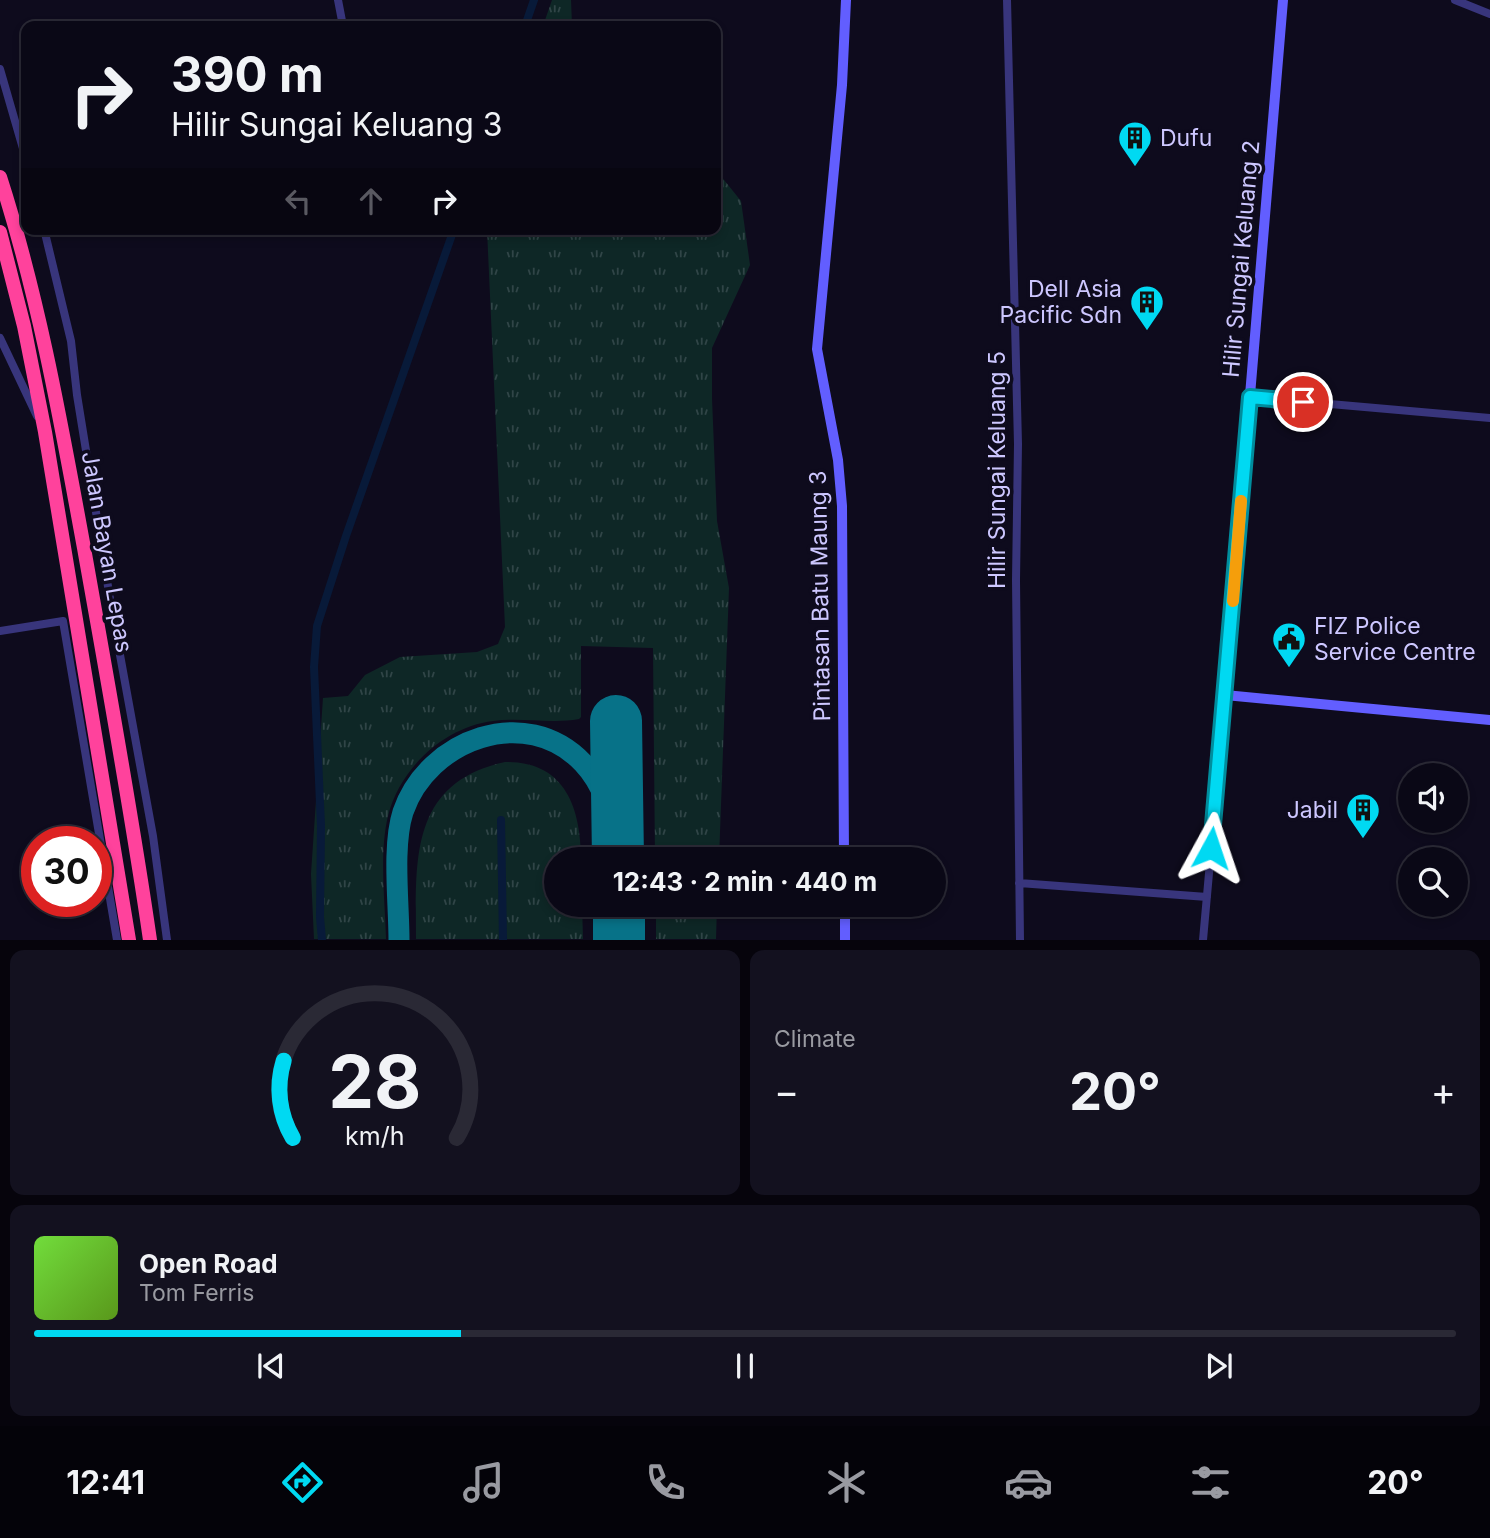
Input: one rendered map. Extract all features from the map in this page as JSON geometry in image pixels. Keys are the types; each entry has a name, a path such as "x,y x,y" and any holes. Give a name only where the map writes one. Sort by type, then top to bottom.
{"highway":[{"name":"Jalan Bayan Lepas","path":"0,177 28,274 54,383 133,821 150,940"},
{"name":"Jalan Bayan Lepas","path":"0,232 24,326 45,432 130,940"},
{"path":"110,825 117,837 123,839 130,833 133,821"}],"street":[{"path":"338,0 342,21"},
{"name":"Pintasan Batu Maung 3","path":"844,847 842,506 838,460 817,349 842,85 846,0"},
{"name":"Hilir Sungai Keluang 5","path":"1007,0 1018,444 1016,580 1020,940"},
{"name":"Hilir Sungai Keluang 2","path":"1203,940 1283,0"},
{"path":"1455,0 1490,14"},
{"path":"0,69 21,143"},
{"path":"45,235 71,341 77,395 153,836 167,940"},
{"path":"0,338 45,432"},
{"path":"1250,397 1490,418"},
{"path":"0,631 63,621 117,940"},
{"path":"1225,695 1490,720"},
{"path":"1019,883 1207,897"},
{"path":"845,917 845,940"}],"green space":[{"path":"552,0 571,0 572,21 545,21"},
{"path":"721,176 741,201 750,265 712,348 717,521 729,588 719,847 655,847 653,648 581,646 579,719 504,720 475,725 441,741 414,766 403,782 394,798 385,830 383,877 386,939 314,939 311,874 323,698 348,696 365,675 400,657 477,652 498,644 505,627 487,235 721,235"},
{"path":"505,762 525,764 542,770 566,791 578,822 580,847 544,847 544,917 582,917 583,939 416,939 416,881 424,829 435,807 451,788 474,772"},
{"path":"656,917 717,917 716,939 656,939"}],"waterway":[{"path":"527,21 534,0"},
{"path":"322,940 321,826 314,667 317,626 452,235"},
{"path":"501,820 503,940"}],"taxiway":[{"path":"399,940 397,858 403,812 416,786 434,765 456,749 481,738 508,733 534,735 560,745 583,763 597,781 610,812 618,845"}],"runway":[{"path":"616,721 618,847"},
{"path":"619,917 619,940"}],"slow traffic":[{"path":"1233,601 1241,501"}],"place":[{"name":"Dufu","path":"1135,168"},
{"name":"Dell Asia Pacific Sdn","path":"1147,332"},
{"name":"FIZ Police Service Centre","path":"1289,669"},
{"name":"Jabil","path":"1363,840"}],"route":[{"path":"1211,848 1250,397 1303,402"}]}
